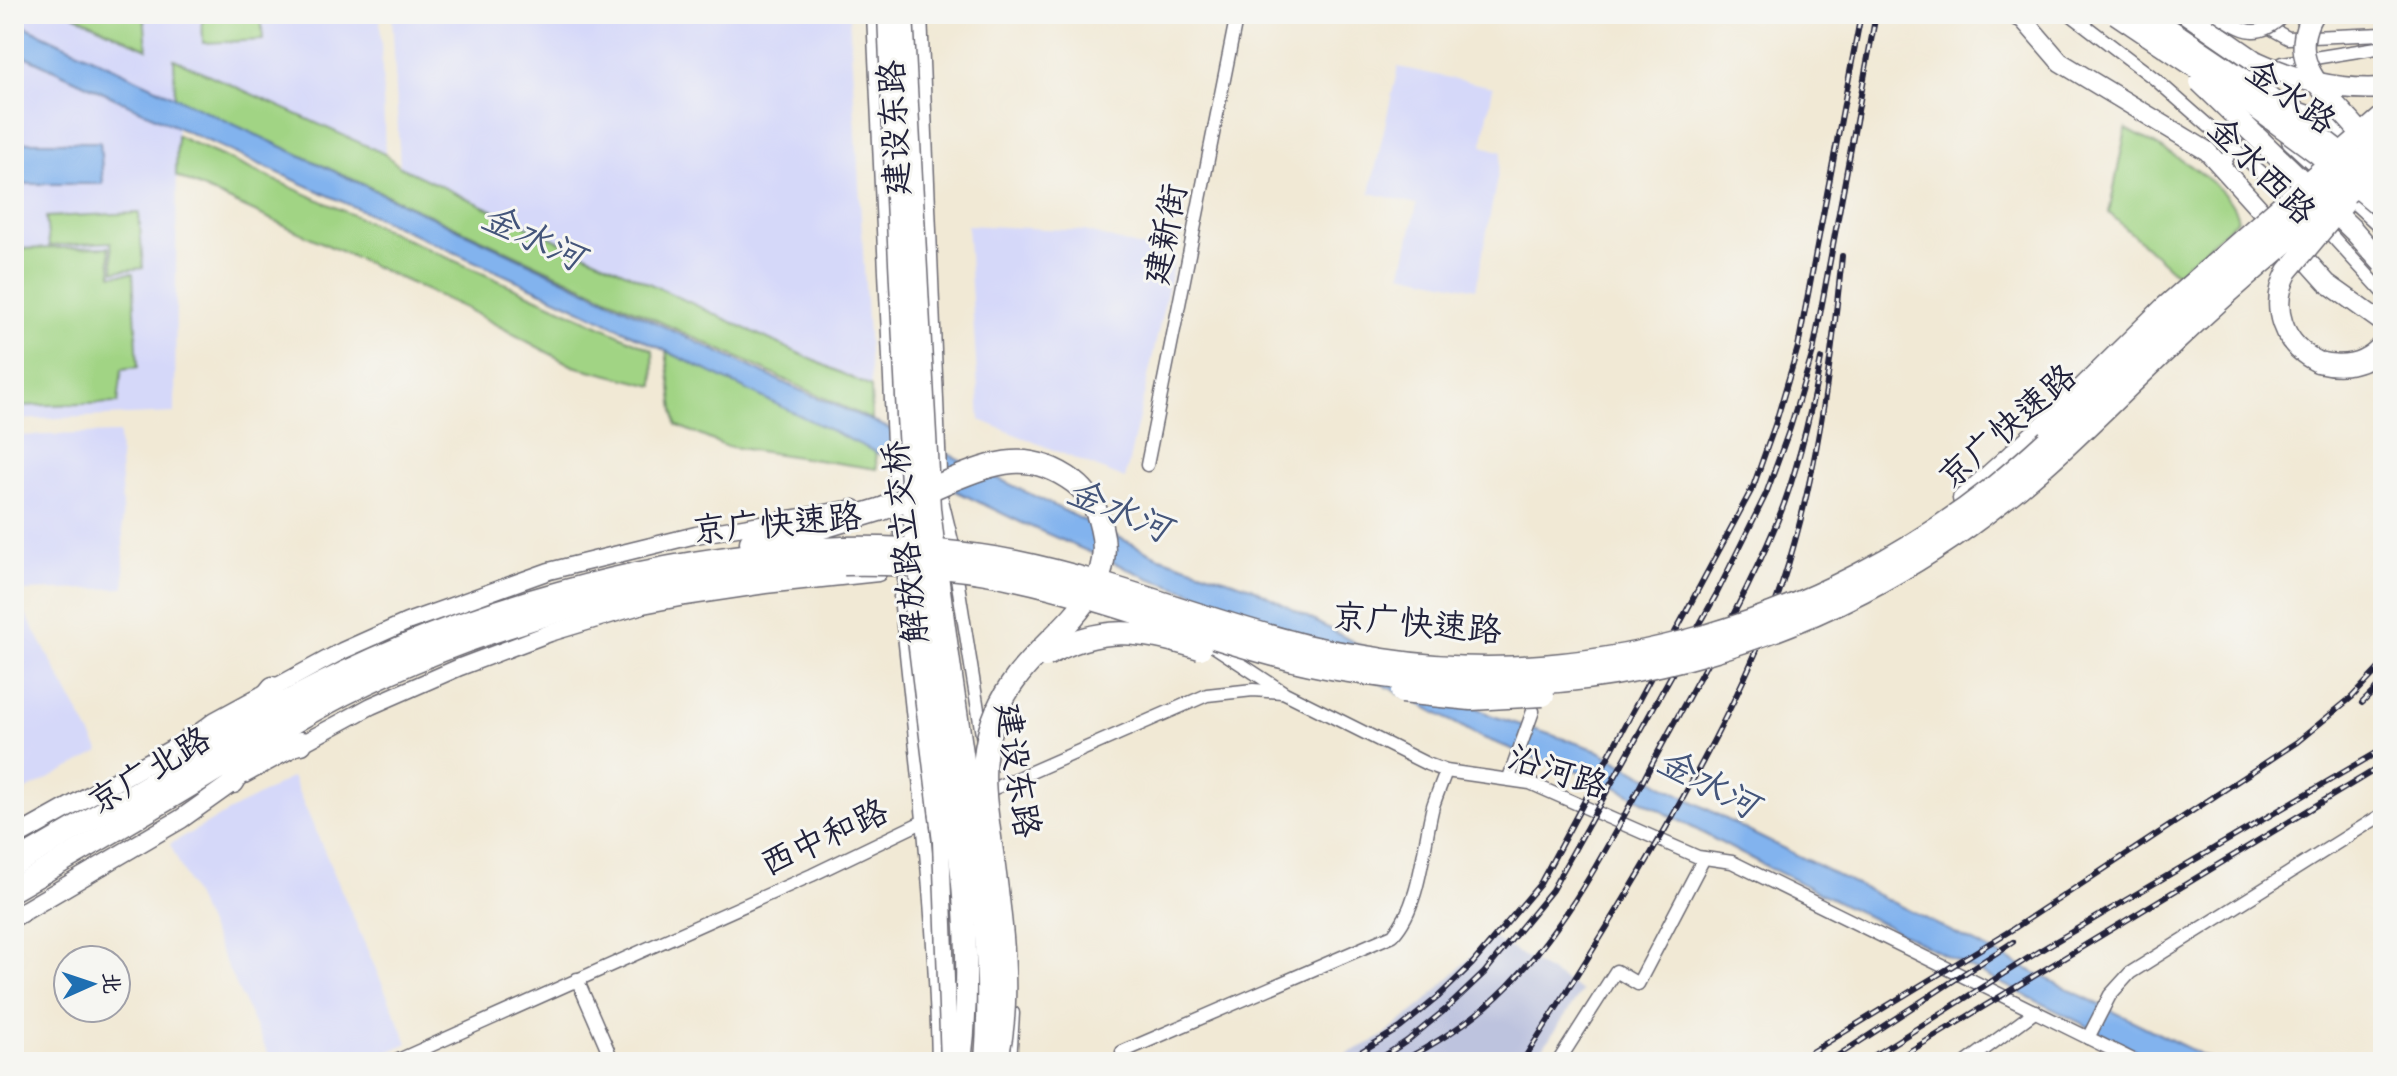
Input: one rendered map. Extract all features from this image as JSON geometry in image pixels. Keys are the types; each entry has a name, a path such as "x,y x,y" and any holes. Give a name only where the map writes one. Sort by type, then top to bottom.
{"highway":[{"name":"京广快速路","path":"314,699 402,648 523,604 695,564 810,549 915,549 1017,562 1294,643 1327,651 1423,664 1525,666 1605,659 1678,642 1764,617 1827,592 1896,555 1966,508 2033,454 2220,278 2383,145"},
{"name":"京广快速路","path":"314,699 579,606 697,580 833,564 914,565 1014,578 1290,659 1388,677 1525,682 1607,675 1693,655 1794,623 1860,593 1939,547 2003,501 2043,467 2231,289 2379,173"},
{"path":"493,615 525,595 557,585 666,558 816,529 882,509 988,465 1026,461 1056,470 1088,496 1097,509 1103,533 1104,555 1100,578 1086,601 1018,675 994,719 984,760 1003,970 1002,1023 996,1062"},
{"path":"1018,675 1063,645 1096,634 1118,633 1175,641 1266,667 1338,682 1447,698 1515,697 1607,686 1618,684 1641,668"},
{"path":"189,740 241,727 273,688"},
{"name":"京广北路","path":"14,889 253,748 314,699"},
{"name":"京广北路","path":"14,864 314,699"},
{"path":"233,782 253,748 301,743"}],"main road":[{"name":"解放路立交桥","path":"888,14 912,511 952,799 966,953 967,999 961,1062"},
{"name":"解放路立交桥","path":"903,14 930,508 938,583 984,894 988,993 985,1062"},
{"name":"金水西路","path":"2013,14 2023,19 2060,62 2207,151 2327,283 2383,323"},
{"name":"金水路","path":"2116,14 2156,41 2379,173"},
{"name":"金水路","path":"2147,14 2274,111 2383,209"},
{"path":"2187,14 2255,61 2299,80 2342,88 2383,88"},
{"path":"2313,14 2305,31 2306,62 2320,89 2367,141 2379,173 2288,271 2283,282 2280,313 2288,339 2306,356 2318,362 2342,366 2353,363 2367,358 2383,344"},
{"path":"2156,41 2354,231 2383,264"},
{"path":"1896,555 1976,488 2166,306 2383,116"},
{"path":"14,838 189,740"},
{"path":"14,917 181,819 233,782"}],"street":[{"name":"建设东路","path":"875,14 899,500"},
{"name":"建设东路","path":"919,14 939,493 955,558 1003,864 1014,1020 1010,1062"},
{"name":"建新街","path":"1147,465 1237,14"},
{"path":"2070,14 2155,79 2329,231 2383,292"},
{"path":"2217,14 2241,30 2260,31 2271,27 2285,14"},
{"path":"2245,14 2288,38 2383,34"},
{"path":"2222,169 2273,68 2283,63 2383,47"},
{"path":"2274,111 2305,157 2383,227"},
{"path":"273,688 342,651 407,622 549,571 696,535 939,493"},
{"path":"899,500 941,842 949,1062"},
{"name":"沿河路","path":"955,558 1060,582 1146,608 1223,651 1285,693 1427,764 1446,771 1509,778 1563,796 1704,858 1732,862 2090,1035 2137,1062"},
{"path":"906,575 900,597 923,822 936,990 938,1062"},
{"path":"233,782 371,706 460,667 596,618 643,605 749,587 906,575 957,578"},
{"name":"西中和路","path":"394,1062 812,875 991,789 1207,695 1253,690 1285,693"},
{"path":"1509,778 1533,711"},
{"path":"1127,1062 1122,1052 1393,935 1405,921 1412,902 1434,804 1446,771"},
{"path":"2090,1035 2110,995 2130,973 2383,814"},
{"path":"1558,1062 1616,971 1638,984 1704,858"},
{"path":"577,979 613,1062"},
{"path":"1967,1062 2036,1011"}],"shaded area":[{"path":"14,14 380,14 385,154 174,60 177,136 175,413 14,420"},
{"path":"392,14 849,14 871,387 400,167"},
{"path":"1398,67 1493,87 1482,146 1502,152 1476,289 1402,273 1417,204 1370,193"},
{"path":"967,225 1085,231 1175,257 1125,479 980,420"},
{"path":"119,433 125,588 22,591 14,578 14,436"},
{"path":"14,592 100,752 21,793 14,779"},
{"path":"292,777 408,1043 366,1062 272,1062 170,844"},
{"path":"1491,937 1582,991 1533,1062 1330,1062 1382,1037 1425,1002"}],"green space":[{"path":"72,14 144,14 147,49"},
{"path":"202,14 261,14 263,40 203,43"},
{"path":"174,59 385,154 400,167 871,387 872,420 175,97"},
{"path":"2126,129 2207,178 2222,191 2238,219 2176,274 2109,213"},
{"path":"177,136 653,350 654,386 573,366 465,308 176,176"},
{"path":"139,213 143,268 114,271 111,242 49,246 46,217"},
{"path":"109,247 112,275 133,273 138,367 122,369 118,403 14,406 14,249"},
{"path":"666,351 875,451 877,469 725,446 676,425"}],"water":[{"path":"14,21 795,388 942,451 1157,556 1251,587 1490,715 1595,749 1752,833 2216,1062 2159,1062 1742,854 1622,790 1583,772 1555,766 1481,737 1242,609 1149,578 1020,522 571,305 14,51"},
{"path":"18,142 100,142 103,184 18,184"}],"railway":[{"path":"1344,1062 1400,1028 1438,997 1472,964 1540,884 1753,487 1798,347 1861,14"},
{"path":"1375,1062 1407,1041 1484,973 1552,890 1716,595 1766,494 1813,352 1876,14"},
{"path":"1522,1062 1616,913 1682,799 1736,696 1765,629 1782,584 1805,504 1827,380 1842,256"},
{"path":"1400,1062 1457,1028 1508,986 1552,934 1589,877 1719,642 1764,552 1798,462 1821,359"},
{"path":"1795,1062 2013,929 2297,742 2352,697 2383,664"},
{"path":"2362,703 2383,682"},
{"path":"1864,1062 2041,950 2383,749"},
{"path":"1892,1062 2383,765"},
{"path":"1828,1062 2013,942"}],"water label":[{"name":"金水河","path":"533,237"},
{"name":"金水河","path":"1119,510"},
{"name":"金水河","path":"1708,783"}]}
